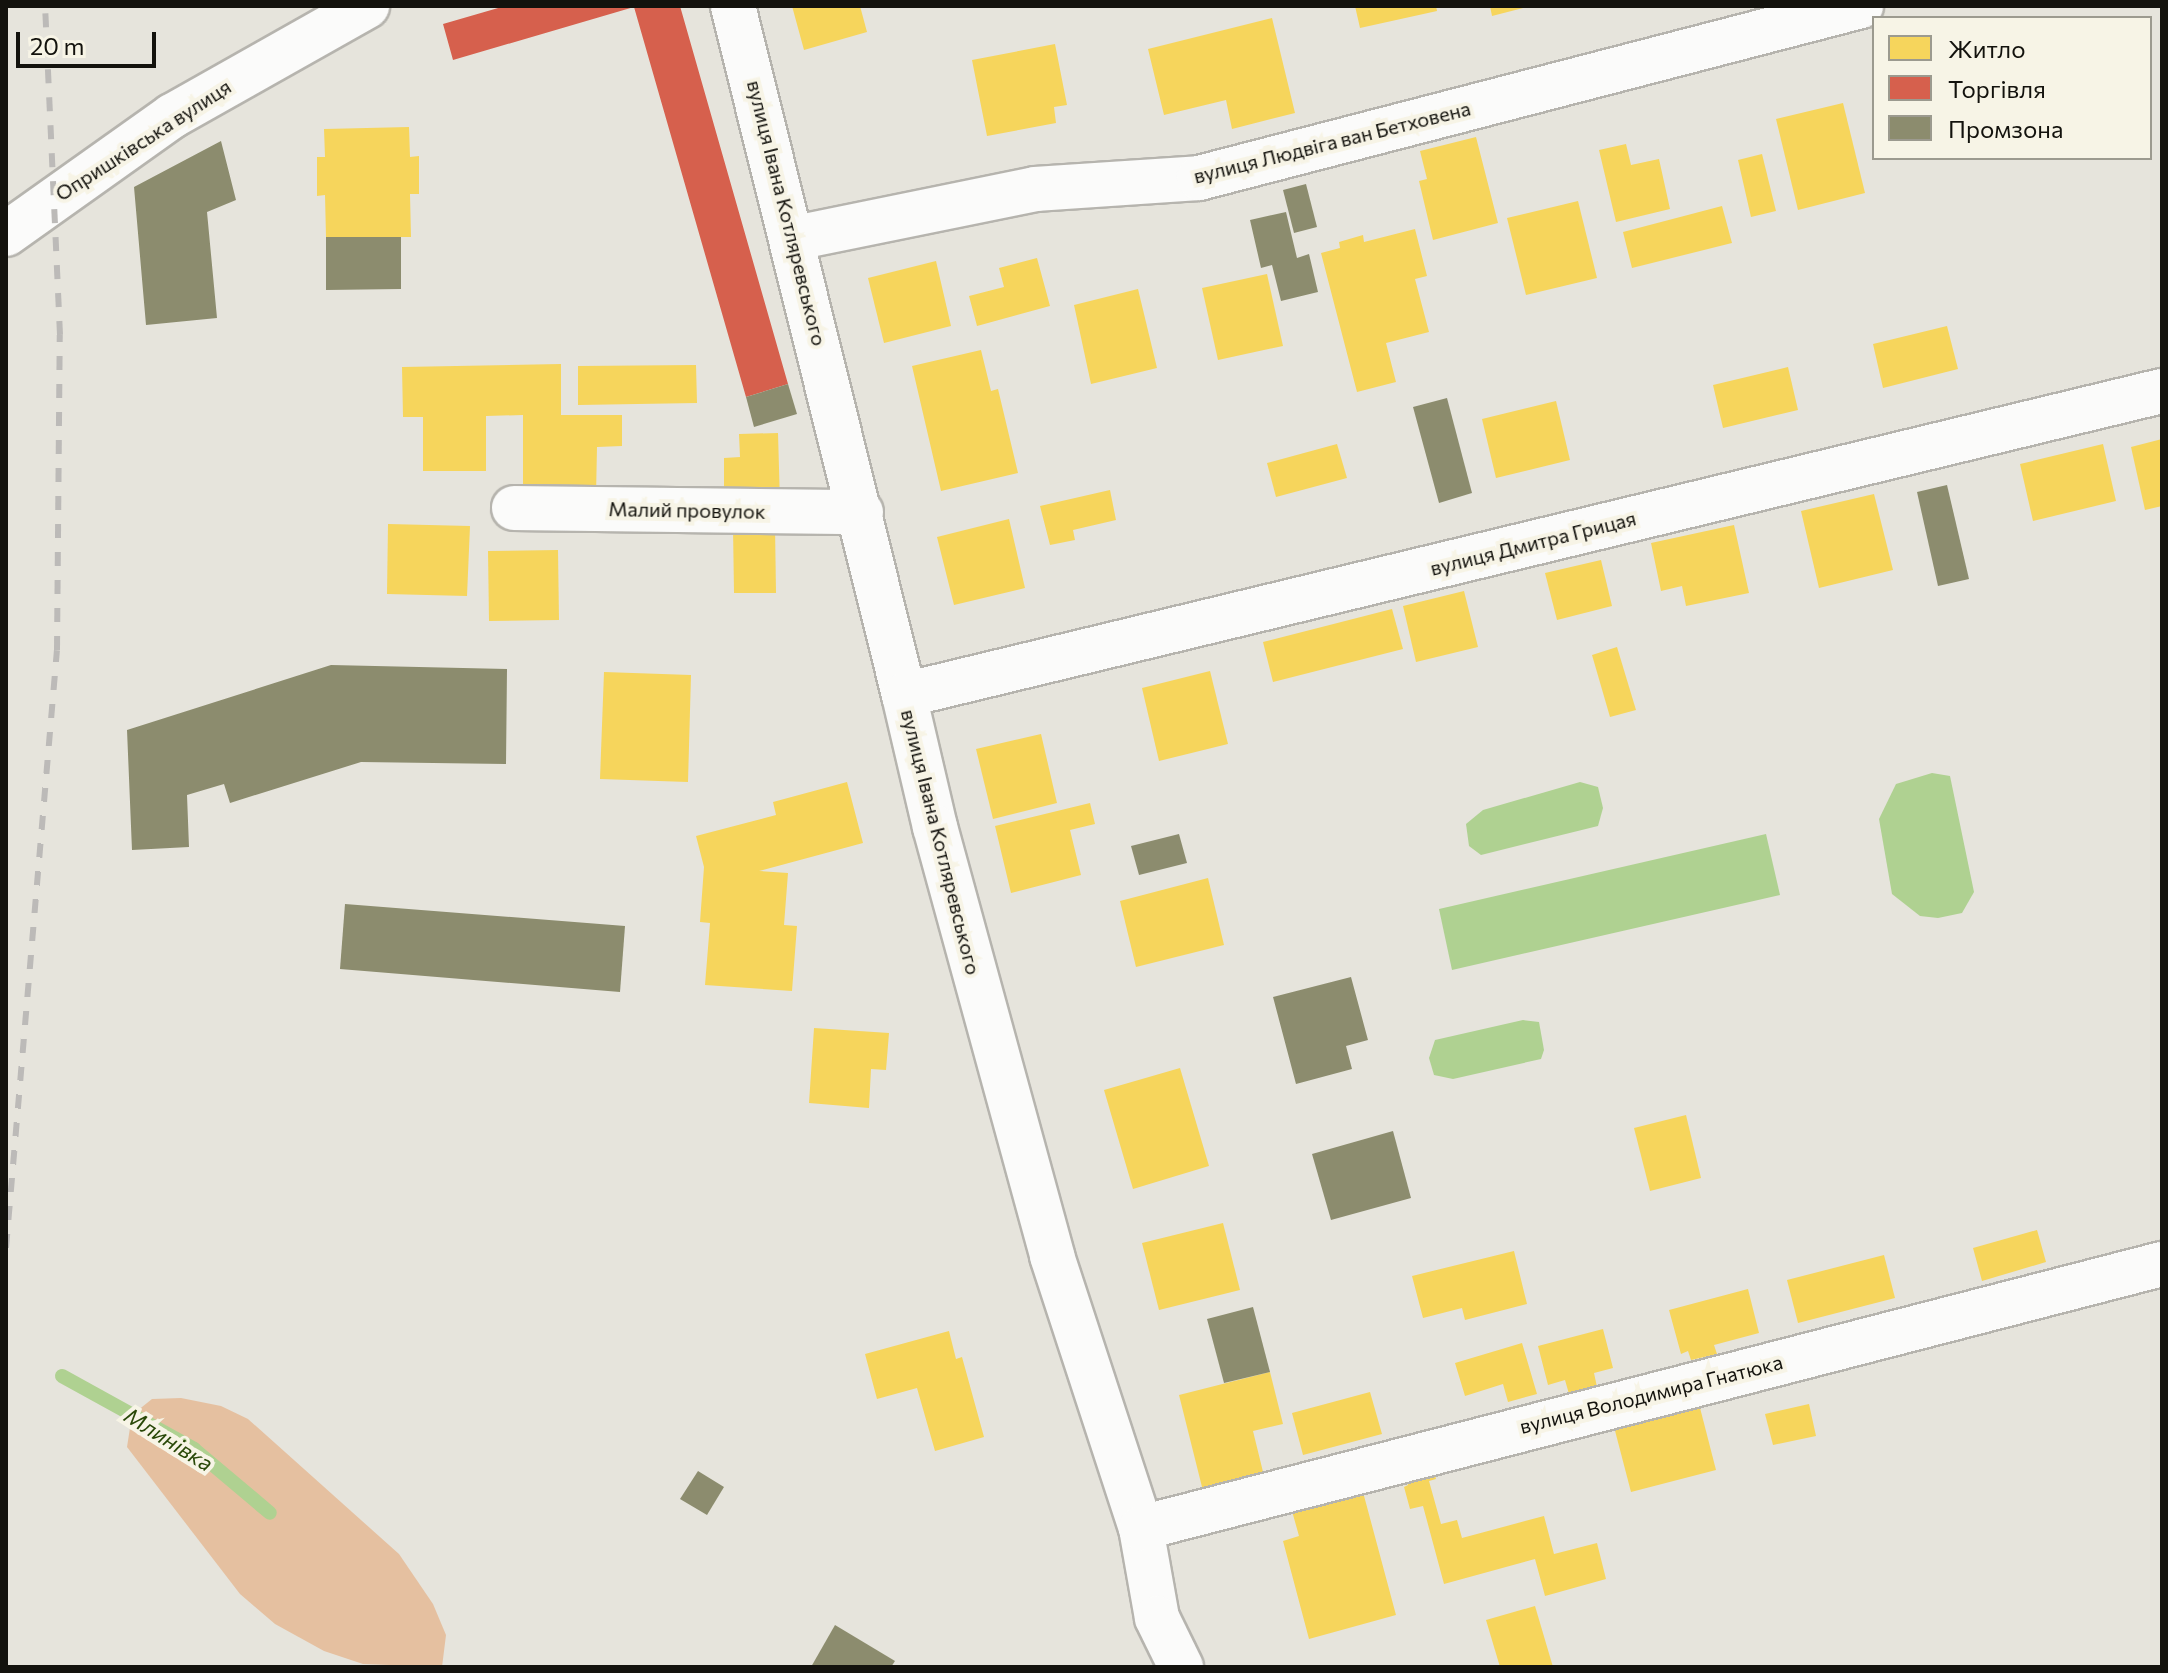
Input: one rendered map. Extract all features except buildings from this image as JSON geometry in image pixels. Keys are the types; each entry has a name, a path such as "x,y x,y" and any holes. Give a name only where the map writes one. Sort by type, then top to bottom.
{"street":[{"name":"Опришківська вулиця","path":"6,234 172,116 367,6"},
{"name":"вулиця Івана Котляревського","path":"733,6 795,238 935,827 1052,1256 1141,1528 1157,1618 1181,1667"},
{"name":"вулиця Людвіга ван Бетховена","path":"795,238 1035,189 1199,178 1861,6"},
{"name":"вулиця Дмитра Грицая","path":"904,695 2162,391"},
{"name":"Малий провулок","path":"514,508 861,512"},
{"name":"вулиця Володимира Гнатюка","path":"1141,1528 2162,1264"}],"shaded area":[{"path":"1932,773 1950,776 1974,892 1962,913 1938,918 1920,916 1892,894 1879,819 1896,784"},
{"path":"1580,782 1598,787 1603,808 1598,826 1481,855 1469,846 1466,824 1483,810"},
{"path":"1766,834 1780,895 1452,970 1439,909"},
{"path":"1523,1020 1539,1022 1544,1050 1541,1059 1453,1079 1434,1075 1429,1058 1435,1040"},
{"path":"181,1398 221,1406 248,1419 399,1554 433,1604 446,1635 442,1667 363,1664 324,1651 275,1624 240,1594 127,1447 132,1415 152,1399"}],"waterway":[{"name":"Млинівка","path":"62,1376 194,1449 270,1513"}],"railway":[{"path":"6,1248 57,650 60,335 45,6"}]}
